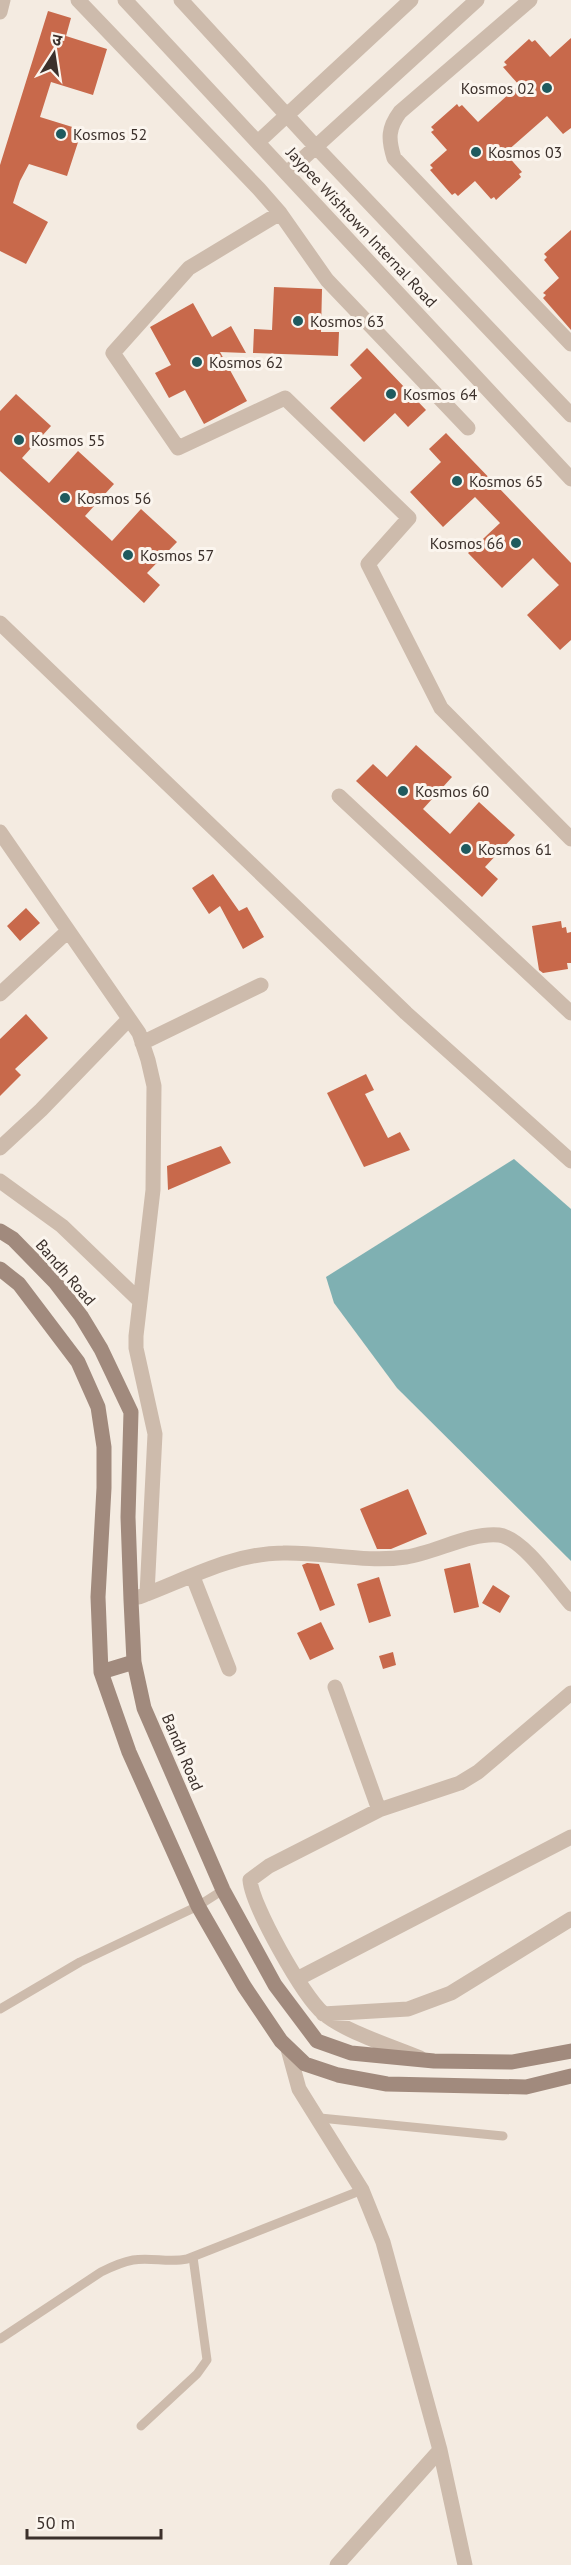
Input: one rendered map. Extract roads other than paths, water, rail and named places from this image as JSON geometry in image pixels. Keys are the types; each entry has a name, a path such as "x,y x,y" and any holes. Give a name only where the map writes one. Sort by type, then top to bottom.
{"main road":[{"name":"Bandh Road","path":"0,1231 13,1239 55,1282 81,1316 101,1349 130,1412 128,1517 131,1600 134,1662 144,1708 223,1890 275,1985 317,2041 351,2053 423,2060 512,2062 571,2051"},
{"path":"0,1269 19,1284 78,1362 98,1407 104,1467 98,1597 101,1672 129,1752 198,1906 244,1986 288,2049 305,2064 338,2075 387,2084 526,2087 571,2076"},
{"path":"101,1672 134,1662"}],"street":[{"path":"0,12 3,0"},
{"path":"78,0 280,213 327,280 468,428"},
{"name":"Jaypee Wishtown Internal Road","path":"124,0 571,479"},
{"name":"Jaypee Wishtown Internal Road","path":"181,0 316,147 571,415"},
{"path":"258,142 411,0"},
{"path":"287,173 477,0"},
{"path":"530,0 400,112 392,123 388,140 394,158 571,344"},
{"path":"280,213 189,268 113,353 178,448 285,398 409,518 368,564 441,708 571,839"},
{"path":"0,623 406,1012 571,1161"},
{"path":"339,796 571,1013"},
{"path":"1,837 129,1019 142,1043 154,1086 153,1190 136,1348 152,1410 156,1452 147,1594"},
{"path":"0,994 68,931"},
{"path":"142,1043 261,984"},
{"path":"0,1148 41,1110 129,1019"},
{"path":"0,1181 62,1226 140,1300"},
{"path":"131,1600 230,1562 254,1556 282,1552 388,1559 409,1557 453,1544 500,1535 514,1541 527,1552 571,1604"},
{"path":"193,1577 229,1669"},
{"path":"335,1687 379,1810"},
{"path":"423,2060 323,2014 297,1979 270,1930 251,1889 250,1880 269,1866 379,1810 460,1783 478,1772 571,1693"},
{"path":"297,1979 571,1837"},
{"path":"323,2014 408,2008 450,1993 571,1918"},
{"path":"288,2049 299,2089 320,2118 362,2190 383,2242 440,2450 465,2565"},
{"path":"337,2565 440,2450"}],"lane":[{"path":"0,2009 80,1962 198,1906 223,1890"},
{"path":"320,2118 503,2136"},
{"path":"0,2339 101,2272 118,2264 135,2259 172,2262 193,2257 362,2190"},
{"path":"141,2426 197,2374 207,2360 193,2257"}],"water":[{"path":"514,1159 571,1209 571,1561 397,1388 334,1303 326,1277"}],"place":[{"name":"Kosmos 02","path":"547,88"},
{"name":"Kosmos 52","path":"61,134"},
{"name":"Kosmos 03","path":"476,152"},
{"name":"Kosmos 63","path":"298,321"},
{"name":"Kosmos 62","path":"197,362"},
{"name":"Kosmos 64","path":"391,394"},
{"name":"Kosmos 55","path":"19,440"},
{"name":"Kosmos 65","path":"457,481"},
{"name":"Kosmos 56","path":"65,498"},
{"name":"Kosmos 66","path":"516,543"},
{"name":"Kosmos 57","path":"128,555"},
{"name":"Kosmos 60","path":"403,791"},
{"name":"Kosmos 61","path":"466,849"}]}
